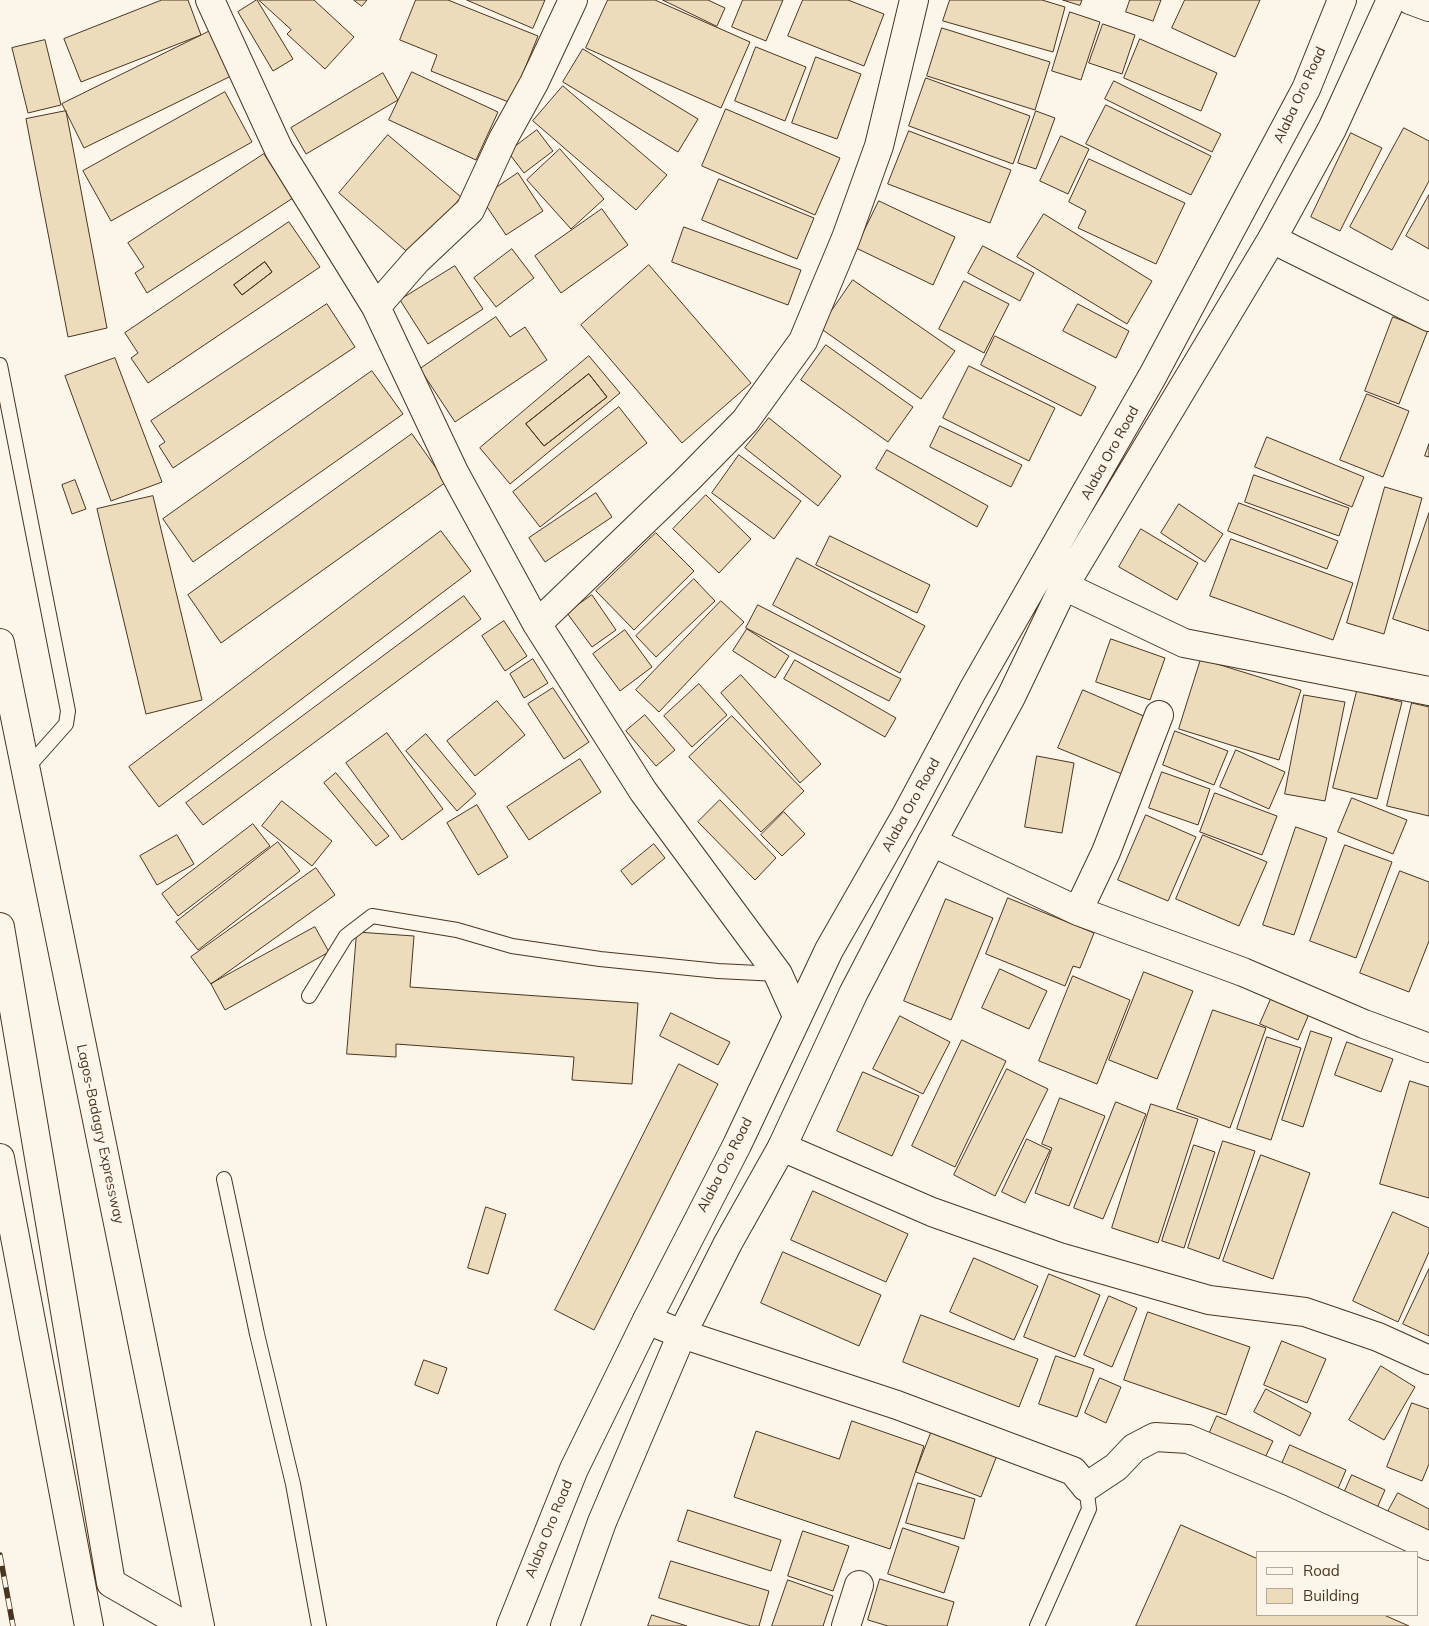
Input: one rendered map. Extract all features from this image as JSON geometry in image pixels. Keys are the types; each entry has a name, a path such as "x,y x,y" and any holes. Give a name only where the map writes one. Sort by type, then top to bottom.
{"main road":[{"path":"210,0 279,150 376,307 454,472 537,624 643,790 778,974 797,1016"},
{"path":"376,307 417,260 470,210 503,138 534,84 572,0"},
{"path":"537,624 687,480 745,421 803,340 846,238 879,146 914,0"},
{"name":"Alaba Oro Road","path":"511,1626 574,1469 647,1320 737,1144 829,950 1171,344 1306,89 1342,0"},
{"name":"Alaba Oro Road","path":"565,1626 602,1522 682,1334 728,1242 782,1147 828,1044 932,842 1011,697 1064,586 1272,239 1332,130 1392,0"},
{"path":"1410,0 1429,6"},
{"path":"1272,239 1429,317"},
{"path":"1064,586 1184,643 1429,691"},
{"name":"Lagos-Badagry Expressway","path":"0,643 200,1626"},
{"path":"1078,911 1106,852 1159,715"},
{"path":"932,842 1078,911 1243,972 1364,1024 1429,1048"},
{"path":"0,927 111,1583 186,1626"},
{"path":"782,1147 932,1212 1059,1257 1209,1300 1305,1312 1378,1337 1429,1360"},
{"path":"0,1158 88,1626"},
{"path":"647,1320 682,1334 897,1405 1073,1471 1086,1487 1116,1467 1134,1448 1155,1437 1188,1439 1291,1482 1429,1546"},
{"path":"846,1626 858,1585"},
{"path":"167,1626 176,1626"}],"lane":[{"path":"0,365 68,712 66,724 26,769"},
{"path":"309,996 346,936 372,916 457,930 512,946 600,959 718,971 778,974"},
{"path":"224,1180 257,1334 293,1484 319,1626"},
{"path":"1037,1626 1089,1508 1086,1487"}],"building":[{"path":"162,0 188,0 201,35 81,82 64,39"},
{"path":"257,0 293,59 273,71 238,12"},
{"path":"259,0 314,0 354,37 325,69 287,34 291,30"},
{"path":"354,0 367,0 362,6"},
{"path":"416,0 448,0 538,36 511,103 431,71 437,55 400,40"},
{"path":"467,0 545,0 533,28"},
{"path":"608,0 655,0 750,42 721,108 586,48"},
{"path":"663,0 708,0 725,8 717,26"},
{"path":"743,0 783,0 766,41 732,27"},
{"path":"803,0 848,0 884,14 864,66 788,36"},
{"path":"950,0 1042,0 1065,7 1053,52 943,21"},
{"path":"1063,0 1082,0 1080,5"},
{"path":"1130,0 1161,0 1153,21 1126,12"},
{"path":"1185,0 1260,0 1235,57 1172,28"},
{"path":"1070,12 1100,22 1081,80 1052,71"},
{"path":"1103,24 1135,35 1122,74 1089,63"},
{"path":"942,28 1050,62 1035,110 927,76"},
{"path":"210,31 231,76 84,148 62,104"},
{"path":"1140,39 1217,73 1201,111 1124,78"},
{"path":"45,40 61,105 28,113 12,48"},
{"path":"756,47 806,67 785,121 735,101"},
{"path":"583,49 698,119 678,152 563,82"},
{"path":"816,57 861,74 837,139 792,123"},
{"path":"412,72 498,112 476,160 389,120"},
{"path":"383,73 398,100 306,154 291,128"},
{"path":"926,78 1030,116 1013,164 909,126"},
{"path":"1114,81 1221,134 1212,152 1105,99"},
{"path":"563,86 667,175 636,210 533,121"},
{"path":"225,92 252,142 111,221 83,171"},
{"path":"1106,105 1211,156 1191,195 1086,144"},
{"path":"726,109 840,158 815,215 702,166"},
{"path":"66,111 107,328 68,337 26,119"},
{"path":"1036,111 1055,118 1036,169 1018,163"},
{"path":"1404,128 1429,141 1429,181 1392,250 1350,227"},
{"path":"537,130 553,151 524,173 508,152"},
{"path":"909,131 1011,170 990,223 888,184"},
{"path":"1351,133 1382,148 1340,231 1311,217"},
{"path":"388,135 461,197 412,256 339,193"},
{"path":"1061,136 1089,149 1068,194 1040,181"},
{"path":"560,149 604,199 571,229 527,180"},
{"path":"264,154 293,198 147,293 135,273 144,267 128,243"},
{"path":"1089,159 1185,203 1156,264 1078,228 1086,211 1069,202"},
{"path":"518,173 543,211 506,235 481,198"},
{"path":"719,179 814,218 797,259 702,220"},
{"path":"1429,195 1429,249 1406,236"},
{"path":"879,201 955,237 933,285 856,248"},
{"path":"602,209 628,245 561,293 535,256"},
{"path":"1044,214 1152,281 1127,324 1017,257"},
{"path":"289,222 320,267 148,383 131,358 138,353 125,333","holes":["265,262 272,272 242,295 234,285"]},
{"path":"684,227 801,270 788,305 672,262"},
{"path":"983,246 1034,273 1020,301 968,273"},
{"path":"512,249 534,278 496,307 474,278"},
{"path":"265,262 272,272 242,295 234,285"},
{"path":"649,265 751,383 682,443 581,325"},
{"path":"455,266 483,309 428,344 400,300"},
{"path":"853,280 955,351 921,399 820,328"},
{"path":"964,281 1009,304 984,353 939,329"},
{"path":"327,304 355,347 173,468 159,446 165,442 151,421"},
{"path":"1078,304 1129,331 1116,358 1063,331"},
{"path":"496,317 510,337 525,327 547,360 455,422 420,369"},
{"path":"1393,317 1428,330 1399,404 1365,391"},
{"path":"995,336 1096,387 1081,416 981,365"},
{"path":"826,345 913,407 888,442 801,380"},
{"path":"589,356 620,393 510,484 480,448","holes":["589,374 607,397 544,446 526,424"]},
{"path":"115,358 162,482 111,501 65,376"},
{"path":"969,366 1055,408 1029,461 943,418"},
{"path":"372,371 403,414 193,562 163,519"},
{"path":"589,374 607,397 544,446 526,424"},
{"path":"1367,394 1409,411 1383,477 1340,460"},
{"path":"619,407 647,443 540,527 513,492"},
{"path":"769,418 841,476 818,506 745,448"},
{"path":"940,426 1022,465 1011,487 930,447"},
{"path":"412,434 446,482 221,643 188,595"},
{"path":"1267,437 1364,477 1352,507 1255,467"},
{"path":"1429,444 1429,457 1425,456"},
{"path":"887,450 988,506 977,527 876,469"},
{"path":"739,455 801,501 774,539 712,493"},
{"path":"1254,475 1349,508 1339,536 1245,502"},
{"path":"75,480 86,509 72,514 62,485"},
{"path":"1385,487 1422,498 1384,634 1347,623"},
{"path":"596,493 612,517 545,562 529,538"},
{"path":"706,495 751,539 719,573 673,529"},
{"path":"153,496 202,700 146,714 97,509"},
{"path":"1239,503 1338,541 1327,569 1228,531"},
{"path":"1179,504 1223,534 1205,562 1161,533"},
{"path":"1429,513 1429,631 1393,619"},
{"path":"1141,529 1198,563 1177,600 1119,567"},
{"path":"441,531 471,571 159,807 129,767"},
{"path":"656,533 694,571 634,630 596,591"},
{"path":"830,536 930,585 917,613 816,565"},
{"path":"1231,539 1353,583 1333,640 1210,596"},
{"path":"797,558 925,626 900,673 773,605"},
{"path":"694,579 715,601 656,657 636,636"},
{"path":"592,595 616,630 592,647 567,613"},
{"path":"464,596 481,619 203,825 186,803"},
{"path":"721,601 744,622 659,712 636,690"},
{"path":"758,605 901,679 889,701 746,628"},
{"path":"504,621 527,656 505,671 482,636"},
{"path":"747,629 789,656 775,678 733,651"},
{"path":"625,630 652,667 620,691 593,654"},
{"path":"1111,639 1165,658 1150,700 1096,682"},
{"path":"533,659 548,683 524,698 510,674"},
{"path":"1201,659 1301,690 1279,760 1179,729"},
{"path":"795,660 896,718 885,737 784,679"},
{"path":"741,675 821,764 800,783 721,693"},
{"path":"699,684 727,715 692,747 664,716"},
{"path":"553,688 589,742 564,759 528,704"},
{"path":"1083,690 1146,717 1122,774 1058,748"},
{"path":"1357,691 1402,702 1377,799 1333,788"},
{"path":"1304,695 1345,702 1325,801 1285,794"},
{"path":"497,701 525,735 475,776 447,741"},
{"path":"1412,703 1429,707 1429,816 1387,806"},
{"path":"645,715 675,750 656,766 626,731"},
{"path":"732,716 804,791 761,832 689,757"},
{"path":"1175,731 1228,751 1214,785 1163,765"},
{"path":"387,733 443,809 402,840 346,763"},
{"path":"426,734 476,794 457,811 406,751"},
{"path":"1236,750 1285,772 1269,809 1220,787"},
{"path":"1037,756 1074,763 1062,833 1025,827"},
{"path":"580,759 601,792 529,840 507,807"},
{"path":"1162,772 1210,789 1198,825 1149,808"},
{"path":"336,773 389,836 376,846 324,783"},
{"path":"1215,793 1277,816 1262,855 1200,832"},
{"path":"1352,798 1407,820 1393,854 1338,832"},
{"path":"720,800 776,858 755,880 698,822"},
{"path":"282,801 332,841 312,866 262,826"},
{"path":"477,805 508,857 478,875 447,823"},
{"path":"784,812 805,834 782,856 761,835"},
{"path":"1146,815 1196,837 1168,901 1118,880"},
{"path":"253,824 270,846 178,916 162,894"},
{"path":"1296,827 1327,838 1294,935 1263,925"},
{"path":"177,835 194,864 157,885 140,856"},
{"path":"1203,835 1267,862 1239,926 1176,899"},
{"path":"278,842 300,871 198,950 176,922"},
{"path":"654,844 665,858 632,885 621,871"},
{"path":"1345,845 1392,862 1356,958 1310,941"},
{"path":"316,868 335,895 211,984 191,957"},
{"path":"1400,871 1429,882 1429,941 1409,992 1360,973"},
{"path":"1008,898 1094,933 1080,968 1073,966 1065,986 986,954"},
{"path":"946,899 993,918 951,1020 904,1001"},
{"path":"315,927 329,952 225,1010 211,984"},
{"path":"357,932 414,936 410,987 638,1003 632,1084 572,1080 574,1057 396,1044 396,1057 347,1054"},
{"path":"1000,969 1047,991 1029,1029 982,1008"},
{"path":"1144,972 1193,991 1157,1079 1109,1060"},
{"path":"1073,976 1130,1000 1097,1084 1039,1061"},
{"path":"1271,999 1309,1014 1298,1040 1260,1024"},
{"path":"1213,1010 1266,1028 1230,1128 1177,1109"},
{"path":"671,1013 730,1042 718,1065 660,1036"},
{"path":"900,1016 950,1042 923,1094 873,1069"},
{"path":"1311,1031 1332,1038 1303,1127 1282,1120"},
{"path":"1267,1037 1301,1048 1271,1140 1237,1129"},
{"path":"962,1040 1006,1061 955,1167 912,1146"},
{"path":"1347,1042 1393,1059 1381,1092 1335,1075"},
{"path":"679,1064 718,1084 594,1330 555,1310"},
{"path":"1007,1069 1048,1089 995,1196 954,1175"},
{"path":"863,1072 919,1096 892,1156 837,1131"},
{"path":"1410,1081 1429,1087 1429,1198 1380,1184"},
{"path":"1060,1098 1105,1116 1069,1206 1035,1193 1052,1148 1042,1144"},
{"path":"1116,1102 1146,1114 1103,1219 1074,1208"},
{"path":"1151,1104 1198,1119 1158,1243 1112,1228"},
{"path":"1027,1139 1050,1150 1025,1203 1002,1192"},
{"path":"1223,1141 1255,1151 1219,1259 1188,1248"},
{"path":"1194,1145 1215,1152 1184,1248 1162,1241"},
{"path":"1261,1155 1310,1173 1273,1279 1223,1261"},
{"path":"813,1191 908,1234 886,1282 791,1240"},
{"path":"486,1207 506,1214 488,1274 468,1268"},
{"path":"1393,1212 1429,1228 1429,1252 1398,1322 1353,1301"},
{"path":"783,1252 881,1295 859,1346 761,1303"},
{"path":"974,1258 1038,1286 1014,1340 950,1312"},
{"path":"1429,1269 1429,1336 1403,1324"},
{"path":"1049,1274 1100,1295 1075,1357 1024,1337"},
{"path":"1109,1296 1137,1308 1112,1367 1084,1355"},
{"path":"1148,1312 1250,1347 1226,1415 1124,1380"},
{"path":"921,1315 1038,1359 1019,1407 903,1362"},
{"path":"1282,1341 1326,1359 1307,1403 1264,1385"},
{"path":"1056,1356 1094,1369 1077,1417 1039,1404"},
{"path":"424,1360 447,1368 438,1394 415,1385"},
{"path":"1381,1366 1415,1387 1384,1440 1349,1420"},
{"path":"1100,1378 1121,1387 1106,1423 1085,1413"},
{"path":"1266,1389 1311,1413 1300,1436 1254,1412"},
{"path":"1412,1403 1429,1409 1429,1464 1422,1481 1387,1467"},
{"path":"1217,1416 1273,1441 1261,1466 1206,1441"},
{"path":"852,1421 924,1446 890,1549 734,1497 756,1431 839,1459"},
{"path":"934,1425 999,1450 981,1497 916,1472"},
{"path":"1290,1445 1346,1470 1334,1498 1278,1473"},
{"path":"1352,1475 1385,1490 1373,1517 1340,1502"},
{"path":"918,1483 975,1499 964,1539 906,1523"},
{"path":"1398,1493 1429,1509 1429,1540 1385,1517"},
{"path":"688,1510 781,1540 771,1571 678,1541"},
{"path":"1181,1525 1256,1558 1256,1616 1386,1616 1409,1626 1136,1626"},
{"path":"903,1528 959,1547 944,1593 888,1574"},
{"path":"803,1531 849,1546 833,1591 788,1576"},
{"path":"671,1561 769,1591 759,1626 751,1626 659,1598"},
{"path":"880,1579 954,1602 947,1626 888,1626 868,1620"},
{"path":"788,1580 833,1596 823,1626 772,1626"},
{"path":"652,1615 687,1626 648,1626"}],"railway":[{"path":"0,1555 13,1626"}]}
